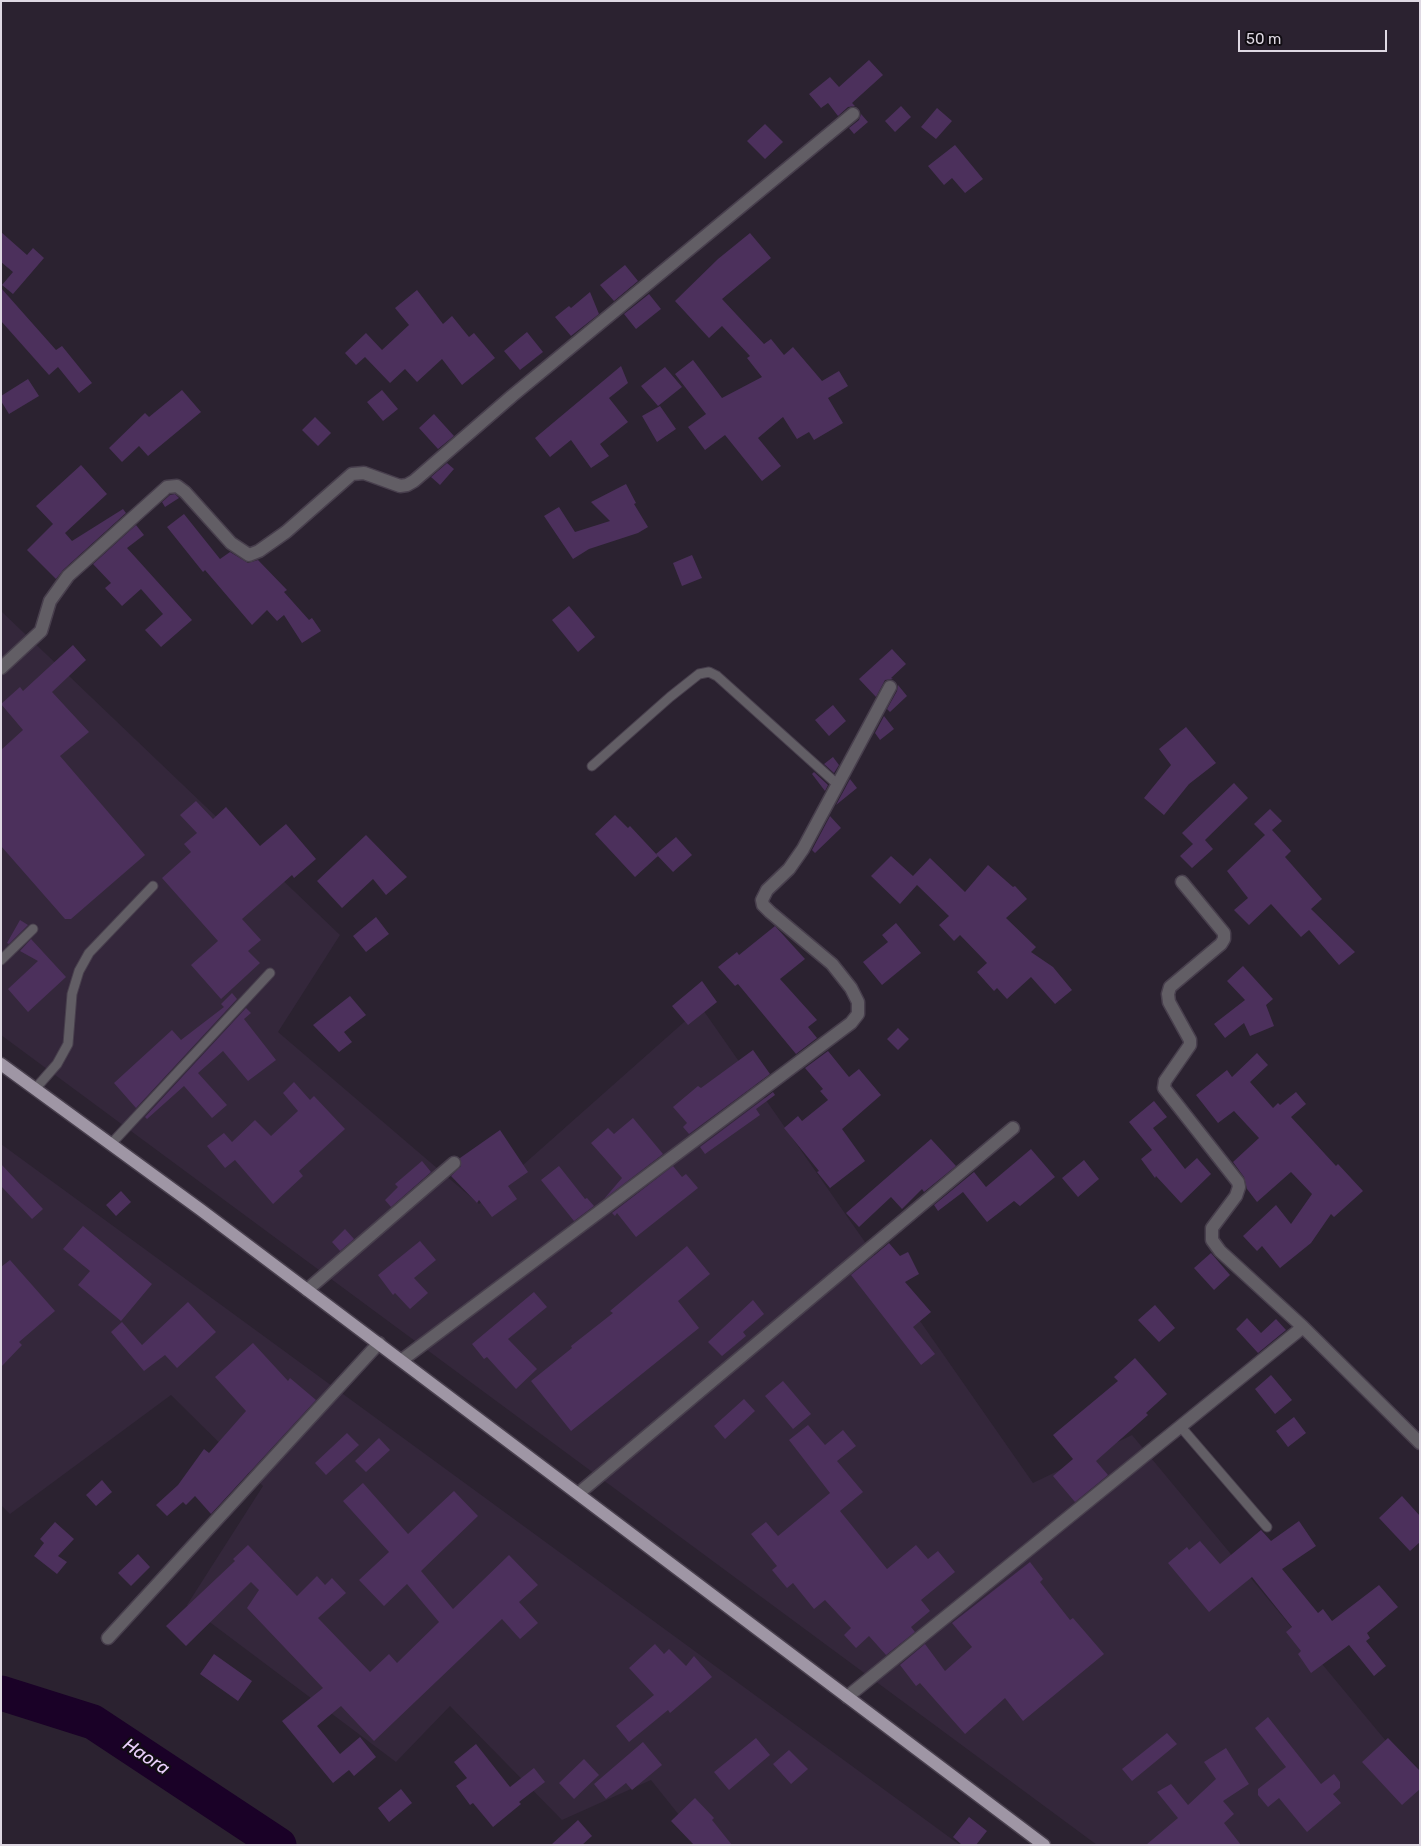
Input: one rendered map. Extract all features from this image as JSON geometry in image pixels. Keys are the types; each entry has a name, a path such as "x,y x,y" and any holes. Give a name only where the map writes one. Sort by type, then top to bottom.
{"main road":[{"path":"1,1064 402,1360 1044,1845"}],"street":[{"path":"1,668 41,631 50,601 68,576 167,487 177,486 185,492 231,543 249,554 259,551 286,532 352,474 364,473 400,486 414,481 505,402 853,114"},
{"path":"402,1360 851,1023 858,1014 858,1002 851,988 832,964 770,912 763,905 762,900 767,890 797,859 890,687"},
{"path":"1182,882 1224,932 1224,939 1170,987 1168,994 1169,1002 1190,1040 1190,1045 1165,1081 1164,1088 1238,1182 1239,1188 1236,1196 1212,1228 1212,1240 1220,1251 1304,1327 1420,1443"},
{"path":"578,1493 1013,1128"},
{"path":"307,1290 454,1163"},
{"path":"847,1697 1304,1327"},
{"path":"108,1638 379,1343"}],"lane":[{"path":"592,766 699,674 709,672 717,676 837,784"},
{"path":"35,1090 57,1064 68,1044 72,994 79,971 89,953 153,886"},
{"path":"1,960 33,929"},
{"path":"111,1144 270,973"},
{"path":"1180,1426 1267,1527"}],"shaded area":[{"path":"1,611 340,935 278,1032 479,1204 701,1007 1033,1483 1132,1435 1420,1782 1420,1845 1097,1845 1,1035"},
{"path":"1,1144 960,1845 703,1845 651,1780 562,1820 450,1706 396,1762 187,1605 263,1486 171,1395 10,1514 1,1505"}],"building":[{"path":"869,60 883,75 852,103 855,106 848,107 838,116 828,103 821,108 809,94 830,77 839,87"},
{"path":"901,106 911,117 895,132 885,121"},
{"path":"937,108 952,121 936,139 921,127"},
{"path":"861,114 868,122 854,134 849,128 859,120"},
{"path":"765,124 783,142 765,159 747,141"},
{"path":"955,145 983,179 965,193 952,178 944,185 928,166"},
{"path":"1,232 27,255 33,248 44,258 13,294 2,285 13,272 1,262"},
{"path":"750,233 771,258 722,299 764,344 771,339 784,355 793,347 822,381 839,371 848,386 828,398 843,423 814,440 809,432 797,439 783,417 758,438 781,466 762,481 725,435 705,450 688,427 706,414 675,374 693,360 722,398 762,377 747,358 750,356 722,326 709,338 675,301 718,259"},
{"path":"625,265 638,281 614,301 600,285"},
{"path":"1,288 56,350 62,346 92,383 79,393 58,367 49,375 1,321"},
{"path":"417,290 443,324 452,316 469,337 474,333 495,358 462,385 442,359 417,382 405,369 390,383 365,357 356,365 345,353 366,333 382,350 409,325 395,308"},
{"path":"590,292 599,314 571,336 555,317 569,306 571,308"},
{"path":"649,294 661,309 636,329 624,314"},
{"path":"527,332 543,352 520,370 504,351"},
{"path":"621,366 628,383 609,398 628,422 600,444 609,456 591,468 571,440 550,457 535,438"},
{"path":"665,367 682,387 658,406 641,386"},
{"path":"28,379 39,396 9,414 1,401 1,396"},
{"path":"182,390 201,412 148,456 139,446 122,462 109,448 145,413 149,417"},
{"path":"382,390 398,409 383,421 367,402"},
{"path":"660,406 676,429 657,442 642,416"},
{"path":"434,414 454,436 438,449 419,428"},
{"path":"315,417 331,433 318,446 302,430"},
{"path":"447,463 454,469 440,485 431,477"},
{"path":"81,465 107,494 65,533 72,541 123,509 126,513 63,570 56,579 27,550 53,524 36,506"},
{"path":"626,484 636,503 634,504 648,527 638,533 589,549 573,559 544,516 559,507 575,532 610,521 591,502"},
{"path":"175,494 179,498 165,507 162,502 170,495"},
{"path":"184,514 220,559 230,552 248,563 258,560 287,590 284,592 309,620 312,618 321,631 302,643 284,615 277,621 267,610 252,625 205,570 203,572 167,527"},
{"path":"136,525 144,535 127,548 192,620 161,647 145,630 163,614 141,589 122,606 105,588 111,583 93,564"},
{"path":"692,555 702,578 682,586 673,563"},
{"path":"569,606 595,637 578,652 552,620"},
{"path":"73,645 86,660 52,692 89,732 60,756 145,855 71,919 65,919 1,846 1,750 23,730 1,704 20,687 23,691"},
{"path":"892,649 906,664 891,678 893,679 885,680 876,697 859,679"},
{"path":"898,685 907,696 890,712 887,709 897,691"},
{"path":"833,705 846,721 829,736 815,720"},
{"path":"884,716 894,729 880,740 875,733"},
{"path":"1186,727 1216,763 1189,784 1164,815 1144,798 1171,765 1159,749"},
{"path":"833,757 839,765 834,773 824,764"},
{"path":"814,772 828,785 825,791 812,774"},
{"path":"850,779 857,788 836,805"},
{"path":"1234,783 1248,798 1205,840 1213,849 1192,868 1180,856 1193,844 1182,833"},
{"path":"196,801 213,819 226,807 260,846 286,824 316,859 294,878 292,875 242,919 261,940 248,951 260,963 221,999 191,965 218,941 162,878 191,852 184,844 197,833 180,815"},
{"path":"1270,809 1282,821 1272,830 1291,851 1285,857 1322,899 1311,909 1355,952 1339,965 1309,930 1301,937 1271,904 1249,925 1234,910 1248,898 1227,871 1265,835 1254,824"},
{"path":"615,815 628,828 630,826 658,856 635,877 595,834"},
{"path":"830,816 841,828 815,853 812,850"},
{"path":"366,835 407,877 386,895 373,879 342,908 317,881"},
{"path":"676,837 692,855 673,872 656,854"},
{"path":"891,856 913,876 930,858 965,892 988,865 1013,887 1015,886 1027,899 1006,918 1036,947 1031,952 1053,967 1072,990 1055,1004 1031,977 1007,999 997,988 994,991 977,972 987,963 960,935 954,941 939,925 949,916 917,885 900,904 871,876"},
{"path":"376,917 389,934 366,952 353,936"},
{"path":"20,920 28,925 9,944 7,943"},
{"path":"896,923 921,953 882,985 863,962 888,942 882,935"},
{"path":"775,926 805,959 780,979 817,1020 808,1027 817,1038 796,1054 738,984 735,986 718,967 737,952 739,955"},
{"path":"31,939 66,977 28,1012 8,989 38,961 20,951"},
{"path":"1243,966 1273,999 1266,1005 1274,1026 1250,1036 1244,1023 1225,1038 1214,1024 1245,1000 1227,981"},
{"path":"702,981 717,1002 688,1025 672,1006"},
{"path":"232,993 237,999 136,1108 114,1083 172,1030 181,1040 224,1007 221,1004"},
{"path":"350,996 366,1015 344,1032 352,1042 339,1052 313,1025"},
{"path":"246,1008 251,1013 244,1019 276,1060 248,1081 223,1051 198,1073 227,1105 212,1118 184,1086 147,1119 145,1117"},
{"path":"898,1028 909,1039 898,1050 887,1039"},
{"path":"753,1050 770,1074 689,1134 683,1127 687,1123 673,1107 698,1086 701,1088"},
{"path":"828,1051 849,1077 859,1069 881,1095 842,1129 865,1161 830,1188 817,1172 819,1171 784,1128 798,1116 802,1121 828,1100 820,1091 823,1089 805,1068"},
{"path":"1257,1053 1268,1065 1250,1082 1273,1108 1278,1103 1280,1105 1296,1092 1306,1104 1291,1117 1336,1166 1338,1164 1363,1191 1334,1217 1331,1214 1311,1243 1280,1268 1262,1246 1257,1251 1243,1236 1276,1205 1291,1224 1312,1194 1291,1172 1257,1202 1247,1189 1244,1177 1233,1162 1259,1138 1234,1111 1218,1123 1196,1095 1227,1070 1232,1077"},
{"path":"294,1082 310,1100 314,1096 345,1129 299,1171 303,1176 273,1204 235,1160 225,1168 207,1146 224,1133 232,1142 255,1120 271,1136 298,1111 283,1093"},
{"path":"773,1092 775,1095 756,1109 760,1115 705,1154 700,1147"},
{"path":"1154,1101 1167,1117 1153,1128 1185,1169 1197,1158 1211,1174 1181,1203 1156,1176 1155,1178 1141,1159 1152,1150 1129,1122"},
{"path":"633,1118 663,1154 604,1199 622,1178 591,1143 608,1128 614,1134"},
{"path":"500,1130 528,1172 508,1186 517,1199 492,1217 479,1200 477,1203 451,1176 461,1166 460,1158"},
{"path":"931,1139 956,1166 924,1192 922,1189 902,1209 891,1197 859,1227 846,1213"},
{"path":"1031,1149 1055,1177 1020,1206 1014,1201 987,1222 963,1192 938,1211 934,1205 974,1172 986,1187"},
{"path":"1084,1160 1099,1179 1078,1197 1062,1178"},
{"path":"422,1161 431,1172 391,1207 385,1200 398,1187 395,1184"},
{"path":"1,1164 43,1209 32,1219 1,1186"},
{"path":"559,1166 585,1199 587,1198 594,1206 574,1221 541,1180"},
{"path":"673,1166 682,1177 686,1174 698,1188 636,1237 617,1213 615,1216 612,1213"},
{"path":"121,1191 131,1202 116,1216 106,1205"},
{"path":"83,1226 152,1284 121,1321 78,1285 90,1271 63,1249"},
{"path":"345,1229 354,1239 340,1251 332,1242"},
{"path":"420,1241 436,1260 414,1278 428,1293 410,1309 395,1293 393,1295 378,1275"},
{"path":"889,1243 900,1256 908,1252 919,1274 905,1282 931,1312 913,1327 935,1354 921,1365 851,1275"},
{"path":"687,1246 710,1274 678,1301 699,1328 571,1431 531,1381 613,1313 610,1311"},
{"path":"1211,1253 1230,1275 1214,1290 1194,1268"},
{"path":"10,1260 55,1311 19,1342 22,1345 1,1367 1,1267"},
{"path":"534,1292 547,1307 508,1339 537,1369 516,1389 487,1357 484,1359 472,1344"},
{"path":"753,1300 764,1314 743,1332 746,1336 722,1356 708,1342"},
{"path":"188,1302 216,1332 177,1368 165,1355 144,1371 111,1332 122,1322 142,1345"},
{"path":"1155,1305 1175,1328 1159,1342 1138,1320"},
{"path":"1247,1318 1261,1333 1276,1319 1286,1330 1258,1353 1236,1329"},
{"path":"253,1343 288,1381 290,1378 316,1400 211,1514 195,1496 186,1505 183,1502 167,1516 156,1505 178,1485 204,1449 209,1453 246,1411 215,1377"},
{"path":"1135,1358 1167,1394 1146,1413 1148,1415 1096,1461 1108,1475 1075,1502 1053,1476 1073,1459 1053,1435 1118,1381 1114,1377"},
{"path":"1271,1375 1292,1400 1275,1414 1255,1389"},
{"path":"783,1381 811,1414 793,1429 765,1396"},
{"path":"744,1399 755,1411 725,1439 714,1426"},
{"path":"1294,1417 1306,1433 1288,1447 1276,1431"},
{"path":"808,1425 825,1445 843,1430 856,1446 837,1461 863,1492 840,1511 887,1569 916,1545 928,1559 938,1551 955,1572 921,1600 930,1611 911,1627 915,1632 886,1655 869,1636 856,1648 844,1635 851,1628 825,1600 814,1609 793,1583 787,1588 772,1570 777,1566 751,1534 766,1522 778,1536 830,1493 789,1440"},
{"path":"347,1433 359,1445 326,1475 315,1463"},
{"path":"379,1438 390,1450 366,1472 355,1461"},
{"path":"102,1480 112,1492 96,1506 86,1495"},
{"path":"363,1483 408,1534 454,1491 478,1516 421,1571 453,1609 509,1555 538,1585 519,1602 538,1623 520,1639 502,1619 374,1741 341,1706 317,1726 340,1754 360,1737 376,1757 354,1776 349,1770 333,1783 282,1721 323,1688 247,1608 259,1590 251,1582 186,1646 166,1626 235,1561 233,1559 248,1545 297,1596 317,1576 325,1585 332,1578 346,1593 318,1618 370,1672 389,1654 397,1663 439,1622 407,1584 384,1606 359,1580 389,1552 343,1501"},
{"path":"1402,1496 1420,1516 1420,1542 1410,1551 1379,1518"},
{"path":"1299,1521 1316,1546 1282,1569 1318,1613 1323,1609 1332,1621 1379,1585 1398,1607 1367,1633 1370,1638 1366,1641 1386,1666 1374,1676 1349,1645 1311,1673 1298,1654 1301,1651 1286,1632 1292,1627 1252,1577 1209,1612 1168,1563 1187,1547 1189,1550 1200,1541 1220,1564 1261,1530 1271,1541"},
{"path":"55,1522 74,1539 58,1556 67,1562 57,1574 34,1556 44,1543 40,1539"},
{"path":"138,1554 150,1567 131,1586 118,1573"},
{"path":"1030,1562 1043,1579 1040,1582 1070,1620 1073,1618 1104,1654 1023,1721 1005,1698 965,1734 920,1683 916,1686 900,1665 925,1644 945,1671 972,1647 952,1623"},
{"path":"655,1644 664,1654 669,1649 686,1666 694,1656 712,1677 670,1713 668,1710 629,1742 616,1726 654,1695 629,1668"},
{"path":"214,1654 252,1681 238,1701 200,1674"},
{"path":"1268,1717 1321,1784 1334,1774 1340,1782 1340,1788 1333,1794 1341,1803 1307,1832 1279,1798 1268,1807 1258,1795 1258,1789 1286,1767 1255,1728"},
{"path":"1167,1733 1177,1744 1132,1781 1122,1769"},
{"path":"756,1738 770,1755 729,1790 714,1772"},
{"path":"1388,1738 1420,1771 1420,1789 1402,1805 1362,1762"},
{"path":"643,1742 662,1765 632,1790 626,1783 606,1799 594,1784"},
{"path":"476,1744 510,1787 534,1768 545,1782 519,1802 521,1804 493,1827 473,1803 470,1805 456,1786 467,1778 454,1762"},
{"path":"1226,1748 1249,1784 1223,1801 1234,1814 1224,1823 1241,1845 1146,1845 1178,1818 1157,1792 1171,1784 1188,1805 1216,1779 1204,1762"},
{"path":"789,1750 808,1769 791,1784 773,1764"},
{"path":"584,1759 599,1775 574,1799 559,1783"},
{"path":"401,1789 412,1803 389,1822 378,1808"},
{"path":"695,1798 714,1818 712,1820 732,1845 694,1845 671,1821"},
{"path":"969,1817 987,1831 976,1845 962,1845 953,1837"},
{"path":"578,1820 592,1836 582,1845 551,1845"}],"waterway":[{"name":"Haora","path":"1,1693 93,1722 279,1845"}]}
